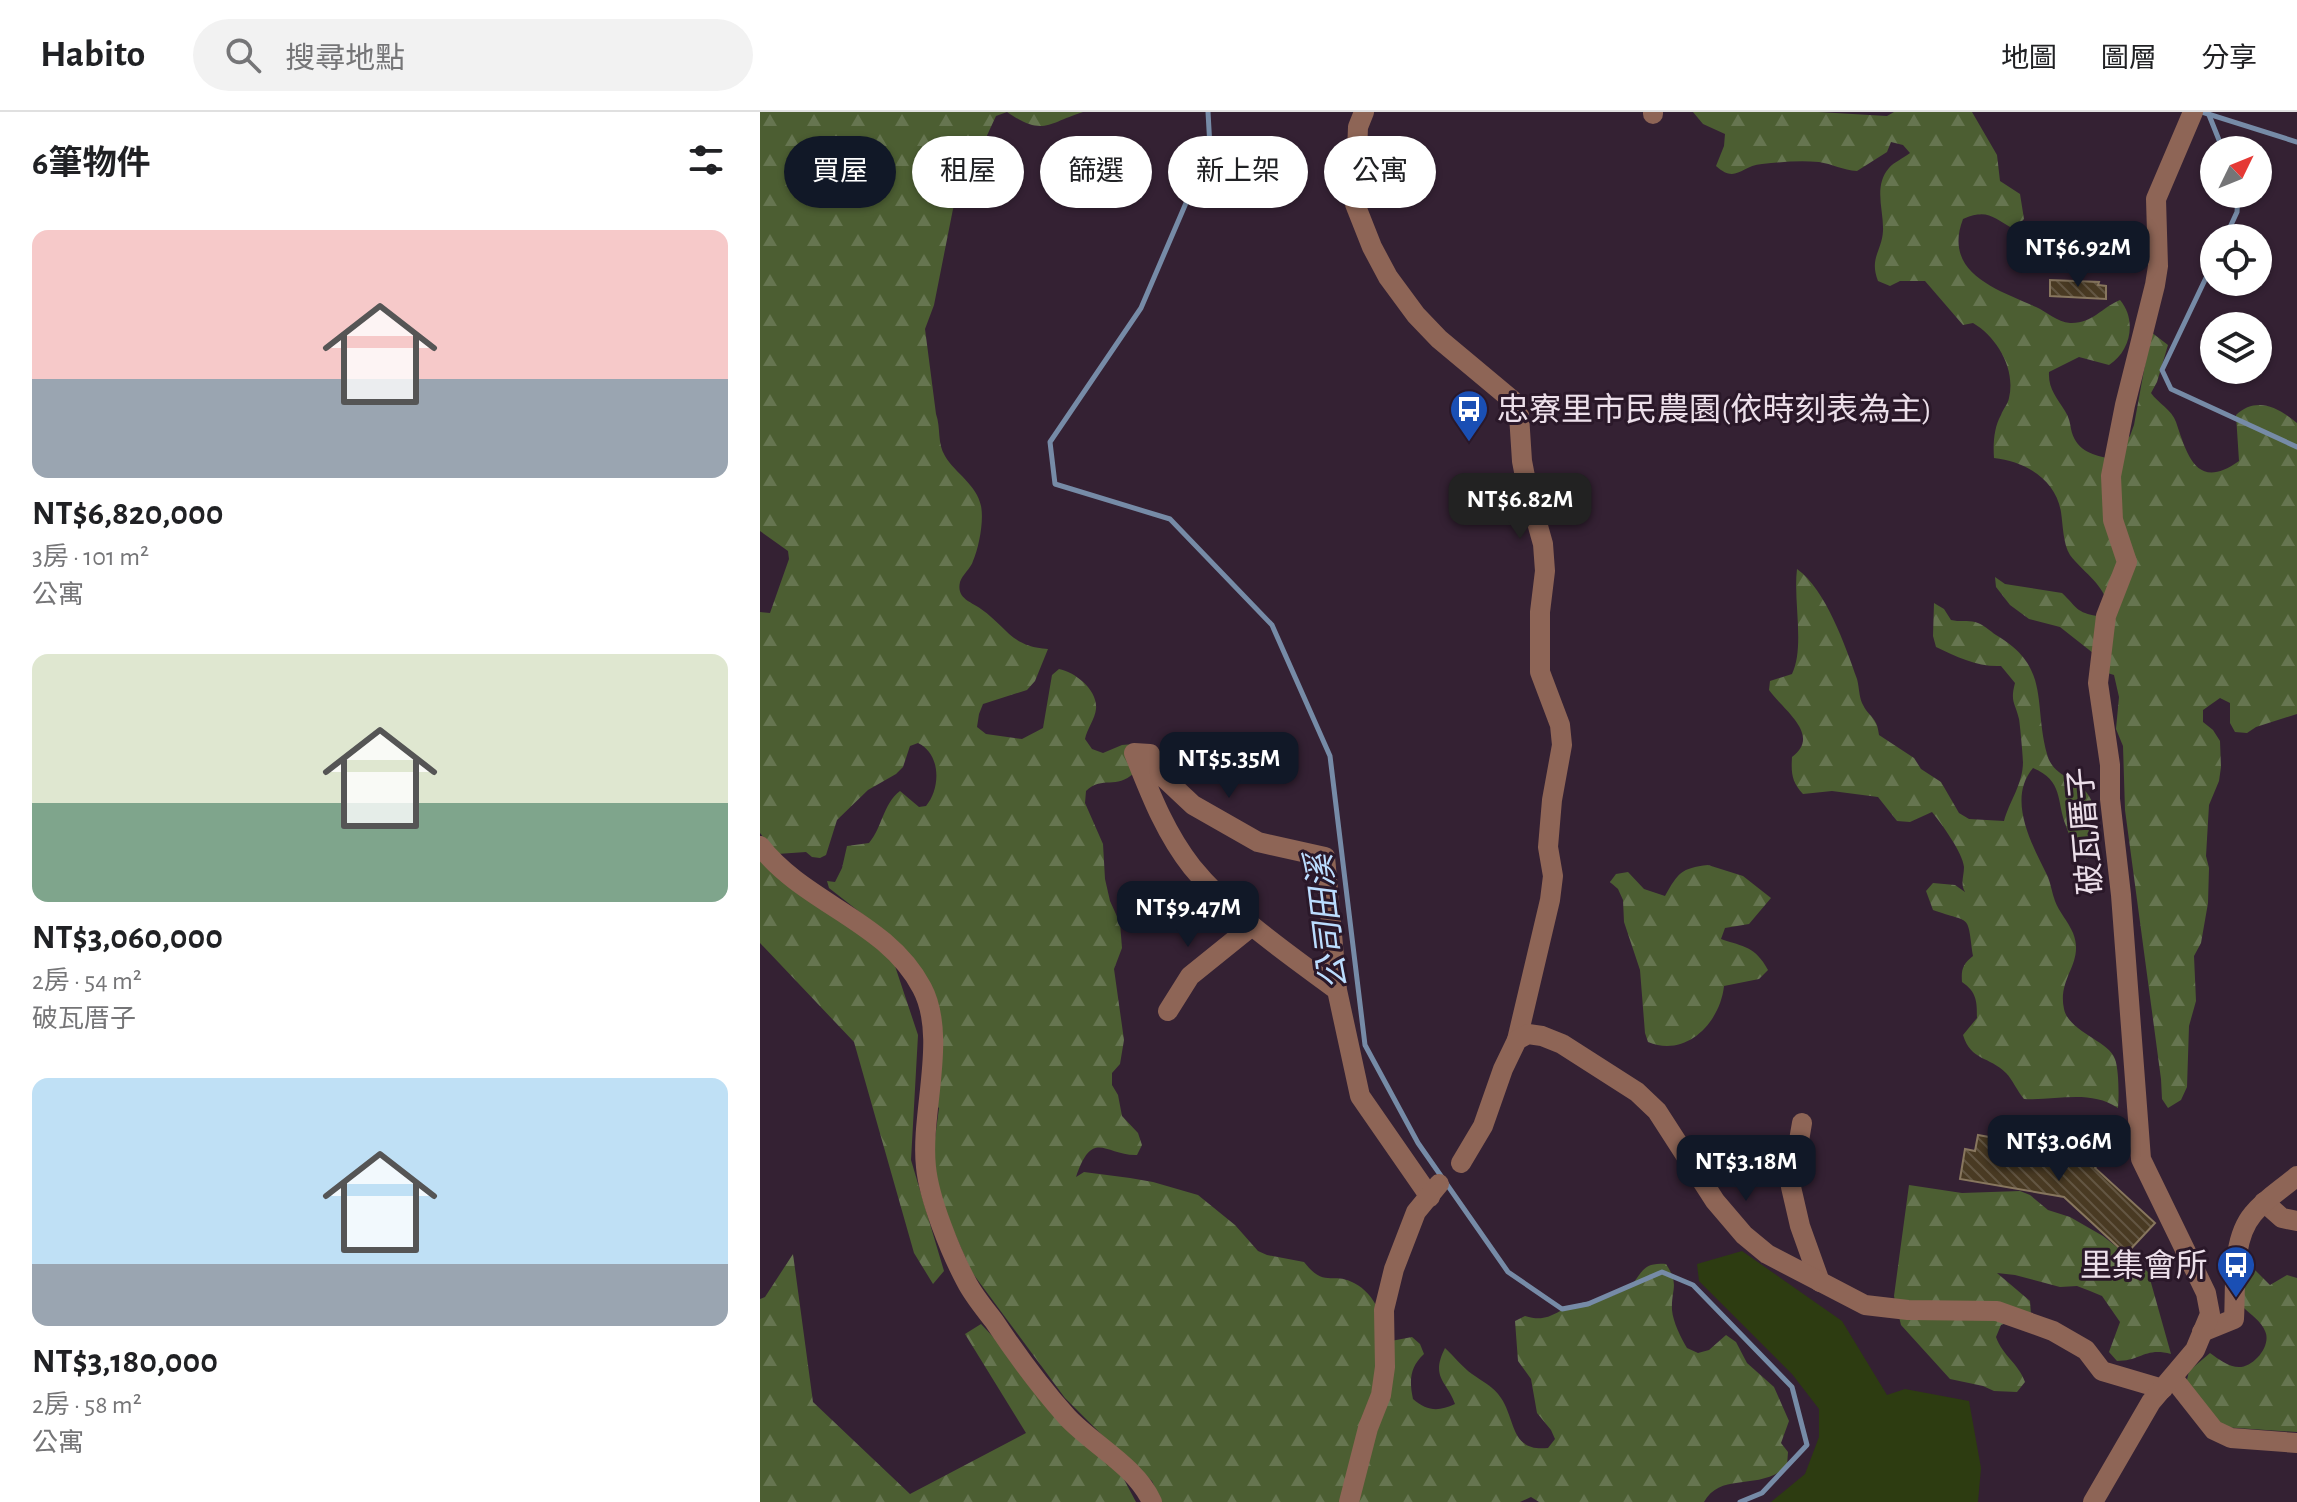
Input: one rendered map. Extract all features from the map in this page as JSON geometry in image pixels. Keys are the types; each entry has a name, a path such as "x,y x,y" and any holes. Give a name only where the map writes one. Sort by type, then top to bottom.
{"street":[{"path":"1364,112 1358,127 1355,204 1372,247 1388,277 1416,315 1439,339 1512,400 1519,415 1522,461 1543,544 1545,571 1540,612 1540,672 1560,725 1562,745 1552,800 1548,847 1553,876 1550,900 1517,1040 1483,1126 1461,1163"},
{"name":"破瓦厝子","path":"2093,1502 2151,1402 2195,1350 2210,1314 2206,1293 2141,1159 2122,908 2110,799 2110,765 2098,683 2106,616 2127,562 2113,520 2111,476 2155,285 2158,266 2156,199 2191,118"},
{"path":"1337,990 1252,926 1192,867 1157,812 1134,753 1150,754 1160,774 1193,805 1258,842 1325,857 1337,990 1360,1096 1435,1191 1416,1212 1394,1269 1384,1310 1385,1367 1381,1395 1368,1428 1349,1502"},
{"path":"760,846 798,882 880,938 908,964 924,991 932,1018 926,1168 934,1203 966,1282 1020,1359 1068,1418 1121,1464 1148,1493 1152,1502"},
{"path":"1168,1011 1190,976 1252,926"},
{"path":"1517,1040 1528,1034 1562,1044 1637,1092 1657,1111 1715,1201 1744,1235 1767,1254 1820,1282 1865,1305 1908,1310 1997,1311 2053,1331 2086,1350 2102,1371 2168,1383 2214,1430 2231,1438 2297,1443"},
{"path":"1802,1123 1791,1187 1800,1226 1820,1282"},
{"path":"2202,1332 2234,1319 2240,1236 2251,1216 2264,1202 2297,1176"},
{"path":"2264,1202 2282,1218 2297,1221"}],"green space":[{"path":"760,112 1007,112 996,116 987,136 912,136 912,208 953,208 934,305 925,329 943,451 975,492 981,506 979,541 972,564 960,582 960,592 1017,640 1048,649 1035,681 1027,690 983,704 977,727 986,734 1022,739 1043,728 1052,675 1059,669 1078,678 1096,702 1085,739 1092,749 1103,753 1134,744 1134,773 1121,781 1092,786 1086,791 1085,803 1103,844 1105,879 1120,923 1122,948 1114,969 1124,1040 1120,1064 1112,1073 1112,1085 1118,1095 1122,1116 1138,1133 1142,1145 1137,1155 1094,1148 1082,1162 1076,1177 1084,1172 1130,1178 1198,1195 1235,1225 1258,1251 1304,1262 1323,1277 1354,1283 1373,1301 1391,1341 1412,1337 1420,1344 1424,1354 1412,1374 1413,1399 1433,1409 1455,1404 1439,1373 1445,1348 1498,1394 1520,1440 1536,1448 1548,1448 1555,1439 1537,1413 1531,1379 1518,1361 1515,1321 1525,1316 1547,1317 1570,1306 1616,1294 1628,1288 1649,1266 1666,1264 1674,1282 1673,1315 1687,1348 1698,1353 1709,1350 1726,1335 1736,1342 1747,1363 1774,1387 1789,1421 1781,1443 1788,1452 1787,1466 1765,1478 1720,1487 1704,1502 1539,1502 1531,1497 1520,1502 1161,1502 1152,1481 1065,1398 971,1271 930,1176 939,1108 934,1103 932,1027 898,942 829,888 827,881 835,882 847,846 869,843 894,796 900,791 919,807 926,806 936,781 935,763 931,755 918,743 910,746 903,767 868,790 837,820 826,855 820,858 806,852 777,854 760,833 760,612 770,613 789,559 788,551 760,531"},
{"path":"1007,112 1083,112 1038,126"},
{"path":"1693,112 1818,112 1887,116 1894,112 1972,112 1997,155 2000,181 2020,194 2024,219 2014,229 1985,214 1963,219 1960,254 1967,267 1991,286 2065,322 2084,321 2120,300 2129,317 2127,344 2109,365 2079,357 2049,372 2052,388 2080,446 2090,453 2108,458 2130,436 2151,332 2168,345 2151,393 2174,418 2189,457 2203,471 2224,470 2239,461 2236,415 2244,409 2259,405 2275,408 2297,423 2297,714 2256,727 2247,733 2235,732 2230,723 2230,703 2220,698 2203,710 2203,722 2220,741 2221,767 2209,805 2206,856 2209,868 2208,903 2201,943 2194,956 2196,1001 2189,1026 2187,1087 2181,1100 2168,1108 2162,1099 2125,810 2123,746 2116,729 2119,697 2114,675 2104,672 2093,653 2060,627 2029,619 2010,605 1996,587 1995,577 2005,584 2062,593 2077,609 2091,615 2098,616 2107,602 2100,588 2068,551 2061,512 2053,490 2028,468 1994,458 1995,430 2010,387 2007,365 1997,345 1973,323 1963,325 1925,281 1900,281 1890,286 1878,281 1875,260 1883,231 1881,183 1889,168 1910,153 1903,145 1891,142 1887,152 1857,171 1819,162 1798,161 1755,165 1729,174 1716,166 1725,134 1703,124"},
{"path":"1797,569 1826,604 1847,650 1862,703 1875,720 1879,735 1914,758 1921,769 1941,782 1959,813 1969,819 2004,821 2018,785 2023,762 2019,719 2013,698 2015,683 2001,666 1975,663 1936,647 1933,636 1934,603 1944,609 1951,620 1972,621 1984,626 2013,647 2033,673 2047,754 2055,768 2079,785 2092,802 2095,850 2087,859 2077,848 2063,817 2054,785 2043,773 2033,768 2025,781 2022,808 2055,901 2076,944 2074,962 2064,988 2064,1009 2073,1024 2105,1047 2115,1059 2118,1108 2084,1097 2024,1099 2006,1073 1976,1054 1966,1043 1963,1035 1977,1018 1975,998 1962,982 1963,967 1973,956 1970,932 1961,919 1933,910 1926,891 1933,883 1955,885 1965,892 1962,883 1964,867 1956,846 1932,812 1910,822 1897,821 1878,797 1832,791 1803,794 1796,786 1792,757 1800,749 1802,731 1769,690 1770,681 1792,674 1796,663"},
{"path":"760,857 819,893 894,963 918,1035 911,1160 944,1271 933,1284 914,1253 854,1042 760,943"},
{"path":"1708,865 1743,876 1771,898 1749,924 1725,928 1721,939 1753,952 1768,970 1759,979 1724,986 1716,1013 1699,1034 1688,1041 1662,1046 1648,1042 1640,970 1624,922 1623,900 1610,882 1616,874 1628,872 1644,889 1665,896 1681,873"},
{"path":"1909,1185 1962,1193 2020,1191 2048,1210 2070,1217 2103,1236 2148,1272 2171,1354 2155,1352 2117,1361 2109,1352 2120,1322 2102,1296 2077,1286 2060,1287 1997,1273 2030,1301 2031,1314 2001,1325 1996,1337 2025,1382 2017,1392 1994,1391 1950,1379 1901,1325 1894,1296"},
{"path":"1742,1251 1842,1321 1887,1395 1905,1389 1969,1401 1981,1468 1978,1502 1771,1502 1805,1474 1819,1437 1819,1409 1792,1374 1699,1281 1697,1264"},
{"path":"793,1254 813,1402 910,1494 1026,1433 965,1334 981,1324 1120,1472 1136,1502 760,1502 760,1299 765,1297"},
{"path":"2243,1258 2270,1285 2287,1275 2297,1278 2297,1432 2222,1427 2186,1384 2189,1371 2210,1353 2239,1367 2256,1359 2264,1349 2267,1337 2263,1328 2243,1307"}],"building":[{"path":"2050,280 2099,282 2098,285 2106,286 2106,299 2050,296"},
{"path":"1978,1135 2061,1150 2062,1143 2080,1144 2099,1163 2095,1168 2155,1223 2126,1254 2064,1197 1960,1179 1965,1149 1975,1151"}],"waterway":[{"name":"公司田溪","path":"1208,112 1210,147 1141,308 1050,442 1055,484 1170,519 1272,625 1330,756 1365,1045 1418,1143 1508,1272 1562,1309 1588,1304 1662,1272 1693,1285 1792,1387 1807,1445 1762,1493 1740,1502"},
{"path":"2202,112 2297,142"},
{"name":"公司田溪","path":"2209,115 2217,136"},
{"name":"公司田溪","path":"2231,224 2237,208"},
{"name":"公司田溪","path":"2200,290 2162,370 2171,389 2297,447"}],"place":[{"name":"忠寮里市民農園(依時刻表為主)","path":"1469,443"},
{"name":"里集會所","path":"2236,1299"}]}
